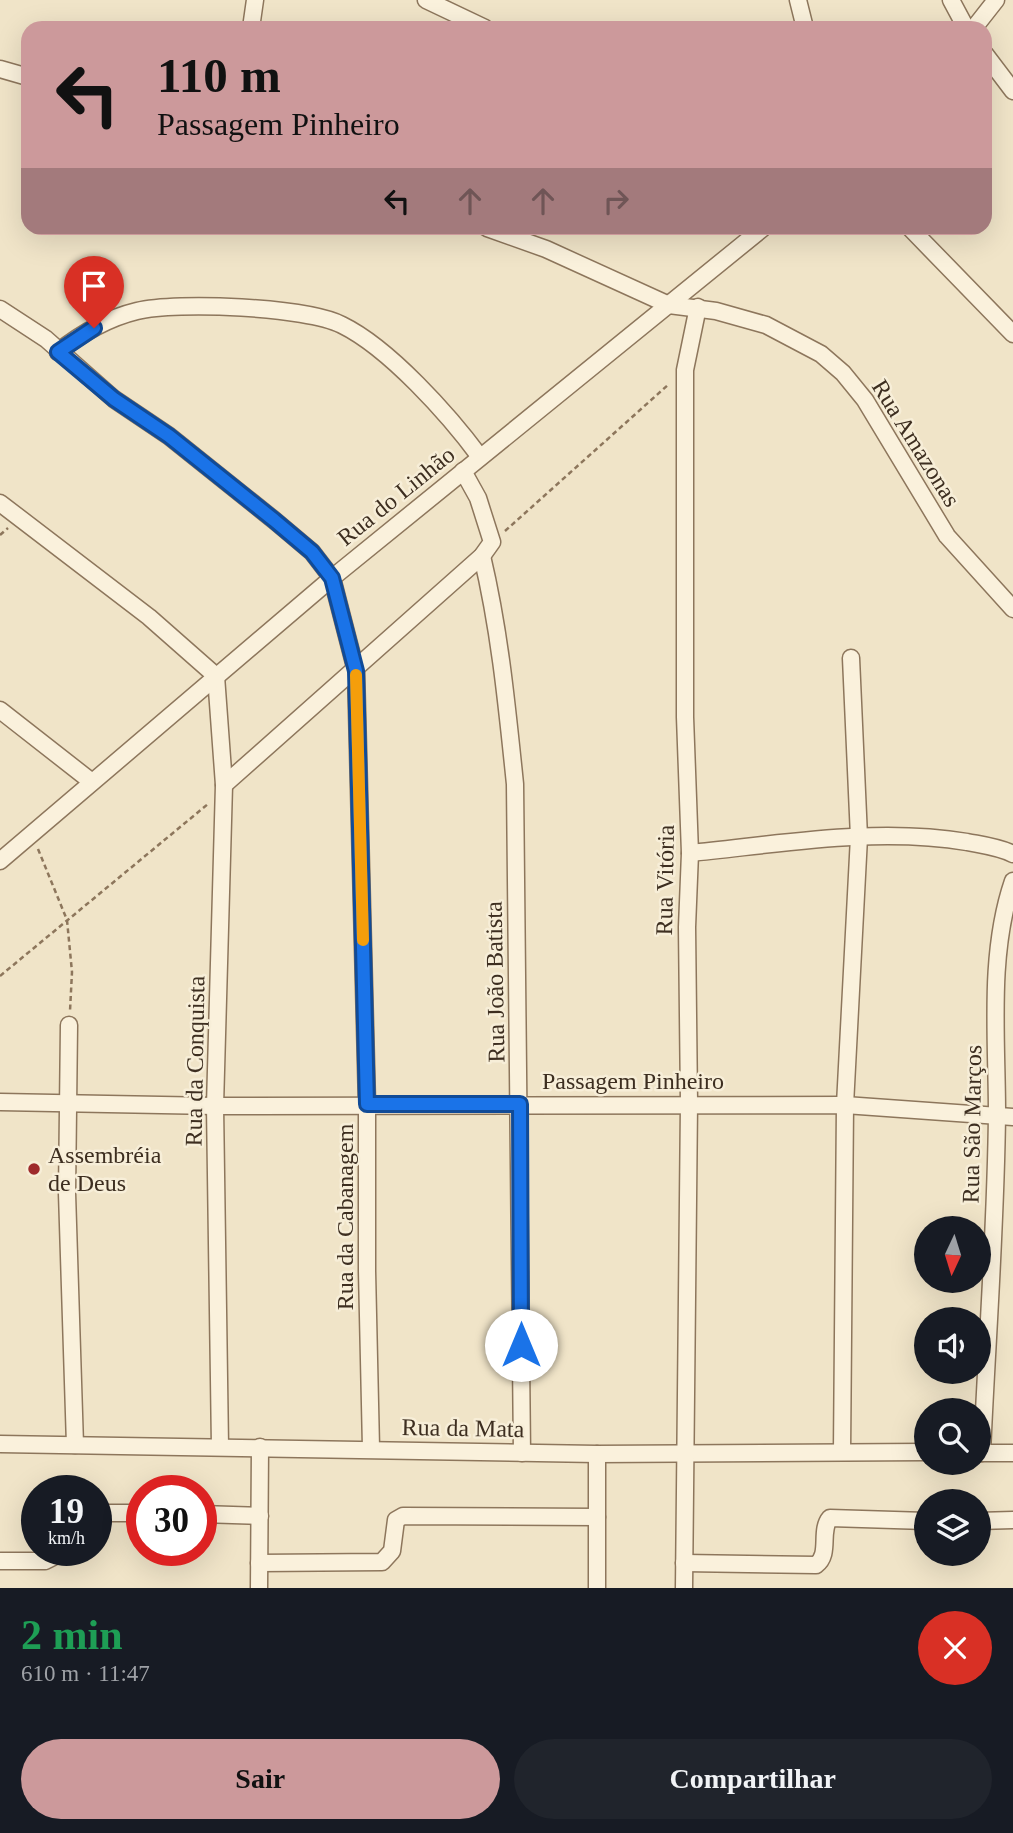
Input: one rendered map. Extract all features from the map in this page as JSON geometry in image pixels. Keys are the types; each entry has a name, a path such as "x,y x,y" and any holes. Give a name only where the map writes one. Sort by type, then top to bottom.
{"street":[{"path":"252,21 255,0"},
{"path":"426,0 470,21"},
{"path":"798,0 803,21"},
{"path":"951,0 962,21"},
{"path":"980,21 996,0"},
{"path":"992,63 1013,91"},
{"path":"0,69 21,75"},
{"name":"Rua Amazonas","path":"506,235 546,249 669,305 698,307 766,325 821,354 843,373 865,400 947,536 1013,609"},
{"name":"Rua do Linhão","path":"0,861 332,578 669,305 747,235"},
{"path":"917,235 1013,334"},
{"path":"58,352 105,321 141,310 174,307 262,310 325,319 359,335 386,357 427,395 480,457"},
{"name":"Rua Vitória","path":"684,1588 689,1103 687,927 690,853 685,717 685,370 698,307"},
{"name":"Rua da Cabanagem","path":"0,309 58,352 114,399 169,436 274,520 312,552 332,578 356,671 372,1448"},
{"path":"224,785 356,671 482,556 492,542 478,498 463,471"},
{"path":"0,503 149,617 216,676"},
{"name":"Rua João Batista","path":"482,556 505,681 515,784 522,1452"},
{"path":"842,1452 845,1105 859,837 851,658"},
{"name":"Rua da Conquista","path":"216,676 224,785 215,1105 220,1447"},
{"path":"0,710 92,782"},
{"path":"690,853 859,837 957,841 1013,854"},
{"name":"Rua São Marços","path":"984,1398 1005,1116 999,959 1004,919 1013,881"},
{"path":"69,1025 75,1445"},
{"name":"Passagem Pinheiro","path":"0,1102 215,1105 845,1105 1005,1116"},
{"name":"Rua da Mata","path":"0,1444 372,1448 597,1454 914,1452"},
{"path":"259,1588 260,1447"},
{"path":"991,1453 1013,1453"},
{"path":"597,1454 597,1588"},
{"path":"217,1515 260,1516"},
{"path":"259,1563 382,1562 392,1551 396,1520 403,1516 597,1517"},
{"path":"684,1563 816,1565 823,1557 825,1525 830,1518 914,1521"},
{"path":"991,1521 1013,1520"},
{"path":"0,1561 21,1561"}],"path":[{"path":"492,542 685,370"},
{"path":"0,976 192,817 224,785"},
{"path":"32,834 68,920 72,972 69,1025"}],"slow traffic":[{"path":"356,675 363,940"}],"place":[{"name":"Assembréia de Deus","path":"34,1169"}],"route":[{"path":"94,328 58,352 114,399 169,436 274,520 312,552 332,578 356,671 367,1104 520,1104 521,1345"}]}
